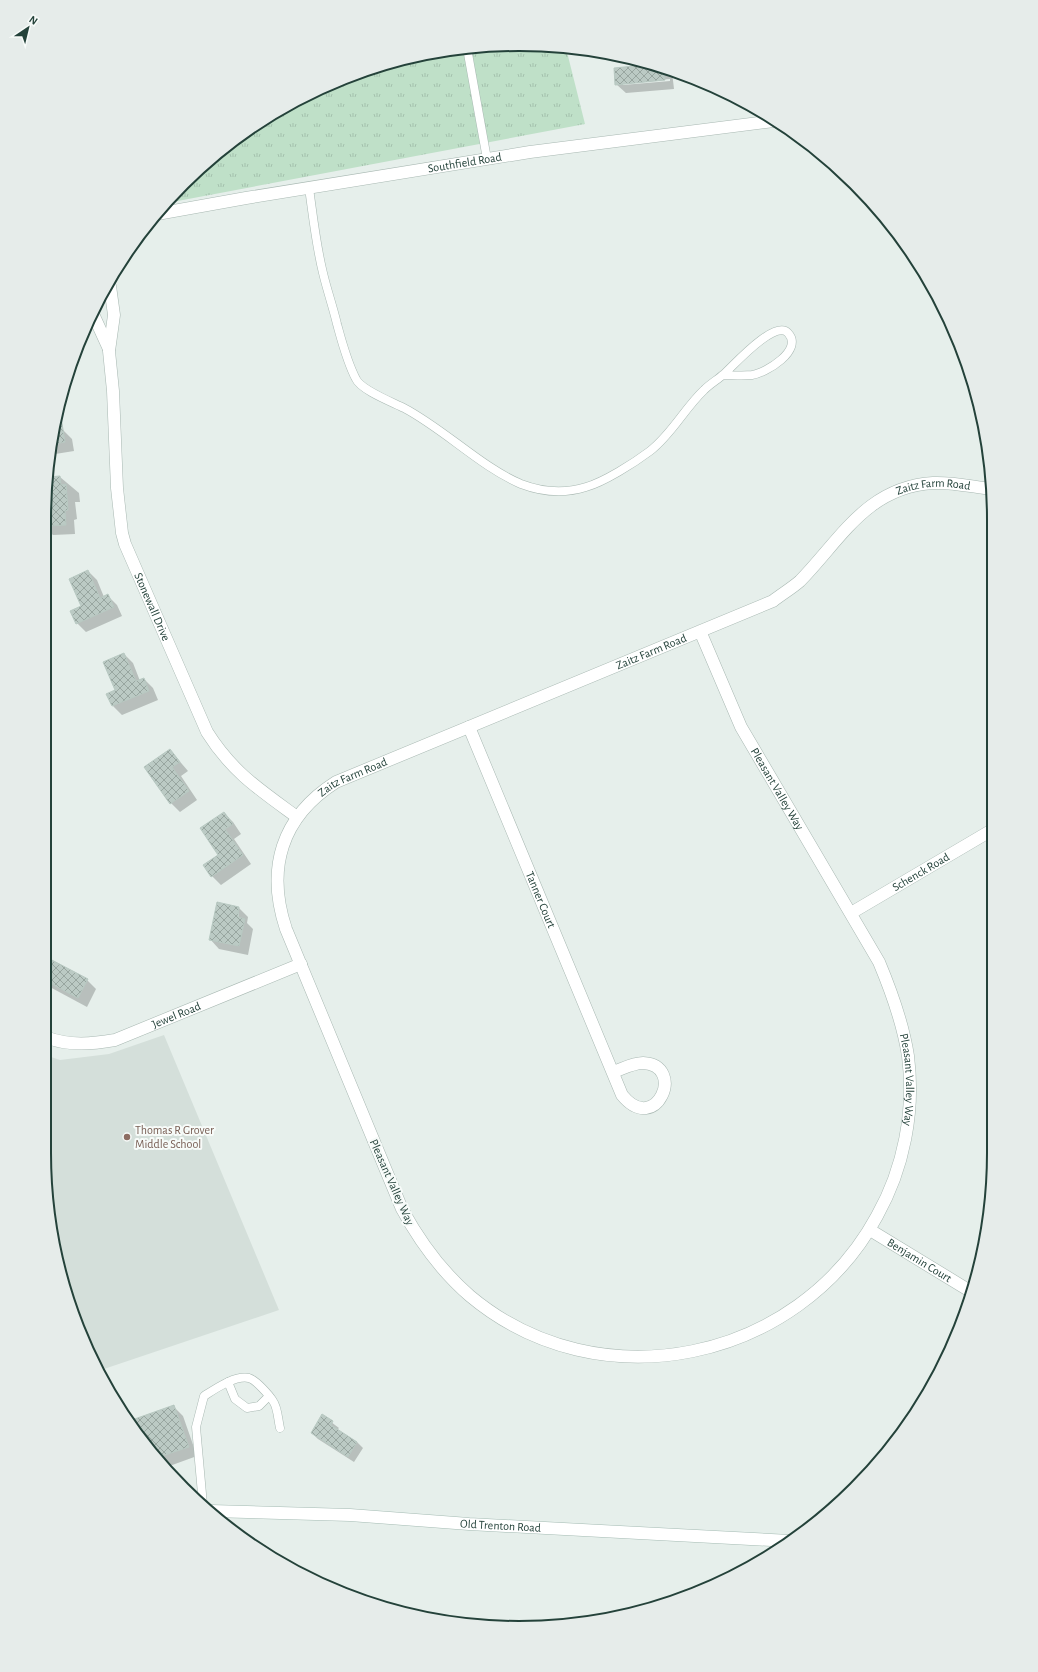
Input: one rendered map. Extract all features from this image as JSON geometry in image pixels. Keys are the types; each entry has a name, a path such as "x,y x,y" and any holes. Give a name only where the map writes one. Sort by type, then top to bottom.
{"street":[{"name":"Southfield Road","path":"165,213 530,152 766,122"},
{"name":"Stonewall Drive","path":"111,291 114,315 109,350 113,391 117,488 122,533 125,544 207,732 218,750 230,765 246,780 297,817"},
{"name":"Stonewall Drive","path":"96,320 109,350"},
{"name":"Zaitz Farm Road","path":"297,817 310,802 336,782 773,601 799,582 861,513 877,501 895,492 915,486 933,483 986,488"},
{"name":"Pleasant Valley Way","path":"297,817 287,835 280,854 277,874 277,894 284,924 402,1209 416,1234 447,1274 471,1296 493,1313 521,1329 552,1342 583,1351 615,1356 646,1357 674,1355 734,1341 760,1329 788,1313 815,1293 836,1274 870,1230 885,1203 897,1173 907,1128 910,1086 907,1049 902,1022 893,994 879,962 741,727 700,631"},
{"name":"Tanner Court","path":"469,727 622,1095 629,1103 636,1107 650,1106 659,1101 663,1095 665,1084 664,1077 654,1066 638,1063 613,1072"},
{"name":"Schenck Road","path":"851,913 987,833"},
{"name":"Jewel Road","path":"51,1039 75,1044 96,1044 115,1040 301,964"},
{"name":"Benjamin Court","path":"870,1230 966,1289"},
{"name":"Old Trenton Road","path":"219,1512 350,1515 469,1524 781,1541"}],"lane":[{"path":"468,54 487,159"},
{"path":"309,188 323,271 344,348 356,380 380,396 428,422 492,468 521,484 542,490 560,492 586,487 615,473 650,451 668,434 705,389 723,375 764,337 778,330 785,330 790,334 793,341 792,348 787,354 763,372 751,375 723,375"},
{"path":"202,1498 196,1427 204,1396 228,1382 236,1379 249,1378 261,1387 274,1402 280,1428"},
{"path":"228,1382 235,1399 247,1408 259,1406 269,1396"}],"shaded area":[{"name":"Thomas R Grover Middle School","path":"164,1035 279,1310 104,1369 76,1303 60,1244 52,1184 51,1057 60,1060 109,1054"}],"green space":[{"path":"519,51 567,54 585,124 175,201 210,167 259,130 285,114 312,99 369,76 428,60 488,52"}],"building":[{"path":"635,66 640,67 665,75 665,80 615,85 614,68"},
{"path":"62,421 65,442 57,444"},
{"path":"60,476 61,485 66,484 68,510 65,511 66,525 51,526 53,477"},
{"path":"88,570 100,598 108,594 114,607 76,624 70,611 81,606 69,579"},
{"path":"124,653 136,681 144,678 149,691 112,706 106,694 115,690 103,662"},
{"path":"170,749 180,762 172,767 189,791 170,804 144,767"},
{"path":"224,812 233,824 225,829 243,855 211,877 203,865 218,855 200,828"},
{"path":"217,902 239,907 238,917 245,919 239,946 209,940"},
{"path":"51,960 88,979 78,998 51,984"},
{"path":"174,1405 189,1447 162,1456 134,1419"},
{"path":"322,1414 333,1421 331,1425 357,1442 348,1457 311,1433"}],"place":[{"name":"Thomas R Grover Middle School","path":"127,1137"}]}
